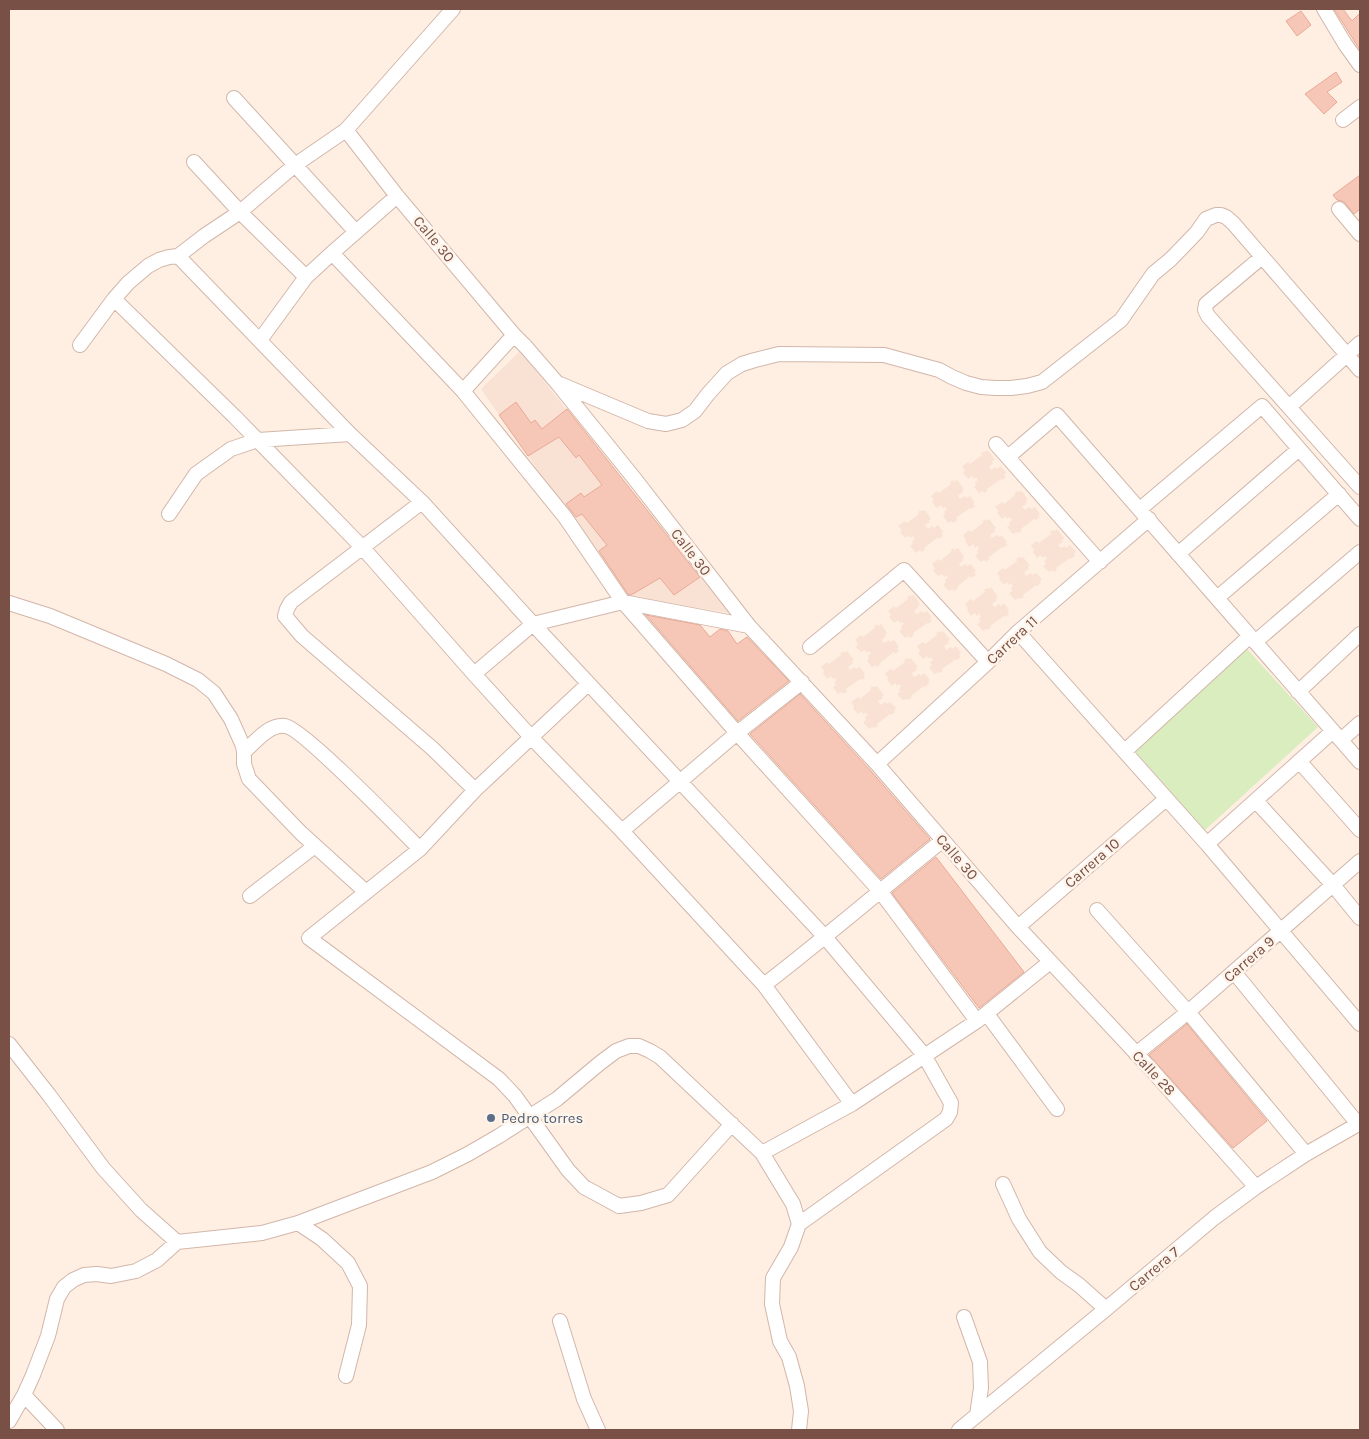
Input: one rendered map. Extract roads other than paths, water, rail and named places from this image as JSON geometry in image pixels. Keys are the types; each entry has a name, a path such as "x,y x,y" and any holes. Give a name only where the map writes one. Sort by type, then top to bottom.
{"street":[{"path":"80,345 114,299 128,283 148,266 159,260 178,256 240,212 295,165 346,130 453,9"},
{"path":"1324,9 1360,65"},
{"path":"234,98 356,232"},
{"path":"1343,120 1360,107"},
{"name":"Calle 30","path":"346,130 397,196 514,335 558,384 749,626 877,764 1050,962"},
{"path":"194,162 240,212 306,277"},
{"path":"260,340 306,277 397,196"},
{"path":"1339,209 1360,234"},
{"path":"558,384 648,421 666,424 682,420 695,411 727,373 742,364 779,354 884,356 939,370 952,377 981,387 1027,386 1042,382 1121,320 1153,274 1171,259 1197,232 1206,219 1211,216 1221,215 1229,219 1360,370"},
{"path":"332,253 463,391 565,517 623,602 880,891 1057,1109"},
{"path":"178,256 350,434 422,502 588,684 826,937 924,1055 951,1103 950,1112 946,1119 799,1224 791,1247 773,1278 772,1304 780,1341 789,1358 797,1386 801,1411 799,1430"},
{"path":"1262,257 1206,304 1205,310 1208,316 1360,487"},
{"path":"114,299 258,440 362,547 531,737 622,831 764,985 852,1104"},
{"path":"463,391 514,335"},
{"path":"1288,407 1360,343"},
{"name":"Carrera 11","path":"877,764 1018,632 1100,562 1144,514 1262,406 1299,449"},
{"path":"1008,458 1057,415 1360,762"},
{"path":"169,514 196,474 231,449 258,440 350,434"},
{"path":"996,444 1100,562"},
{"path":"1178,554 1299,449 1360,519"},
{"path":"1217,598 1339,494"},
{"path":"422,502 291,602 286,616 302,636 433,749 476,790"},
{"path":"1125,751 1253,639 1360,552"},
{"path":"810,647 904,570 988,662"},
{"path":"474,674 533,624 623,602 749,626"},
{"path":"9,603 50,616 166,664 198,680 214,693 231,719 244,752 244,764 249,779 314,846 366,892"},
{"path":"1018,632 1207,844 1360,1024"},
{"path":"1298,692 1360,634"},
{"path":"622,831 680,781 802,682"},
{"path":"588,684 476,790 420,849 310,938 499,1079 515,1096 568,1170 584,1187 619,1206 641,1203 668,1195 732,1124"},
{"path":"1207,844 1299,761 1337,735 1360,723"},
{"path":"244,752 264,733 275,726 287,726 310,743 372,800 420,849"},
{"path":"1299,761 1360,830"},
{"name":"Carrera 10","path":"1018,927 1166,799"},
{"path":"1256,801 1333,885 1360,918"},
{"path":"764,985 826,937 943,840"},
{"path":"250,896 314,846"},
{"name":"Carrera 9","path":"1136,1054 1188,1012 1360,861"},
{"path":"1097,910 1188,1012 1306,1154"},
{"path":"762,1153 852,1104 982,1018 1050,962"},
{"name":"Calle 28","path":"1050,962 1149,1067 1256,1187"},
{"path":"1234,972 1359,1123"},
{"path":"9,1044 49,1094 102,1168 141,1210 177,1242"},
{"path":"9,1421 24,1394 48,1336 57,1299 64,1287 73,1280 84,1275 111,1276 136,1271 158,1260 177,1242 262,1233 298,1223 432,1172 484,1145 530,1117 557,1099 600,1062 616,1051 629,1046 639,1046 660,1057 762,1153 792,1204 799,1224"},
{"name":"Carrera 7","path":"959,1430 1214,1218 1306,1154 1359,1123"},
{"path":"1003,1184 1019,1218 1040,1252 1106,1309"},
{"path":"298,1223 322,1239 348,1263 360,1286 359,1326 346,1376"},
{"path":"964,1317 980,1362 981,1388 977,1415"},
{"path":"560,1321 584,1399 598,1430"},
{"path":"24,1394 57,1430"}],"place":[{"name":"Pedro torres","path":"491,1118"}]}
